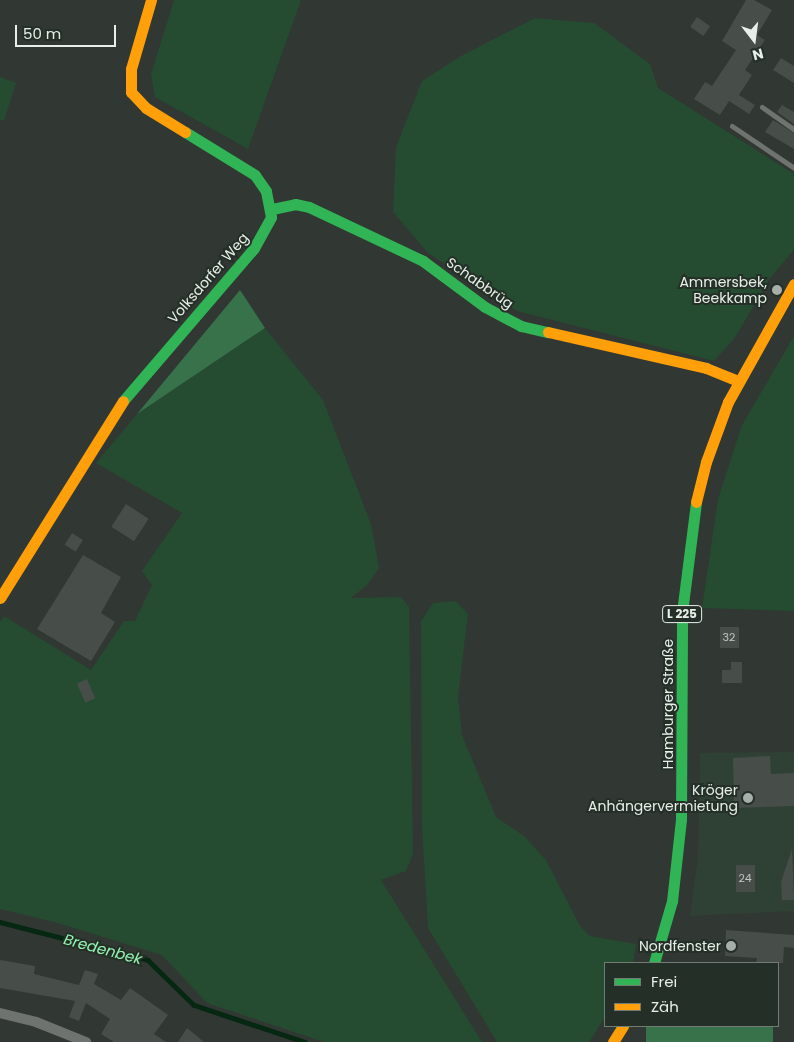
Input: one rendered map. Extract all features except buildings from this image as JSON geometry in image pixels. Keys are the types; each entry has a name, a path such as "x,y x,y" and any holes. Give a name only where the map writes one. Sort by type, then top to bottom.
{"street":[{"path":"151,0 131,69 131,92 146,108 255,175 266,191 272,209"},
{"name":"Schabbrüg","path":"272,209 295,204 309,208 423,261 485,307 521,326 706,368 738,381"},
{"name":"Volksdorfer Weg","path":"0,598 121,404 262,238 272,209"},
{"name":"Hamburger Straße","path":"654,962 672,901 681,828 682,612 689,542 706,462 738,381 794,284"},
{"path":"0,1013 36,1022 86,1042"},
{"path":"613,1042 622,1027"}],"lane":[{"path":"762,107 794,129"},
{"path":"732,126 794,168"}],"shaded area":[{"path":"794,752 794,911 690,916 698,856 700,753"}],"green space":[{"path":"174,0 301,0 248,149 155,97 151,74"},
{"path":"535,18 594,23 650,64 658,88 794,174 794,250 770,278 734,339 714,361 517,311 428,253 393,212 396,147 422,81 461,56"},
{"path":"0,77 16,83 4,121 0,120"},
{"path":"240,290 265,328 137,414"},
{"path":"265,328 323,400 371,524 379,568 367,585 351,598 401,597 409,607 413,854 406,871 381,880 482,1042 324,1042 207,1003 162,955 54,922 0,909 0,622 4,616 91,670 124,621 135,621 152,585 142,571 182,513 96,463 137,414"},
{"path":"794,336 794,611 702,608 718,499 742,425"},
{"path":"456,601 468,614 458,697 462,735 496,817 524,836 546,860 580,926 590,936 636,944 633,962 604,962 604,1019 589,1042 497,1042 428,928 422,828 421,621 433,603"},
{"path":"646,1027 773,1027 773,1042 646,1042"}],"waterway":[{"name":"Bredenbek","path":"0,922 148,960 194,1005 305,1042"}],"traffic: fast":[{"path":"123,401 254,248 271,217 266,191 255,175 185,132"},
{"path":"272,209 295,204 309,207 423,261 485,307 521,326 548,332"},
{"path":"654,962 672,901 681,819 682,612 696,502"}],"traffic: slow":[{"path":"151,0 131,69 131,92 146,108 185,132"},
{"path":"696,502 706,462 728,402 794,284"},
{"path":"548,332 706,368 738,381"},
{"path":"0,598 123,401"},
{"path":"613,1042 622,1027"}],"place":[{"name":"Ammersbek, Beekkamp","path":"777,290"},
{"name":"Kröger Anhängervermietung","path":"748,798"},
{"name":"Nordfenster","path":"731,946"}]}
